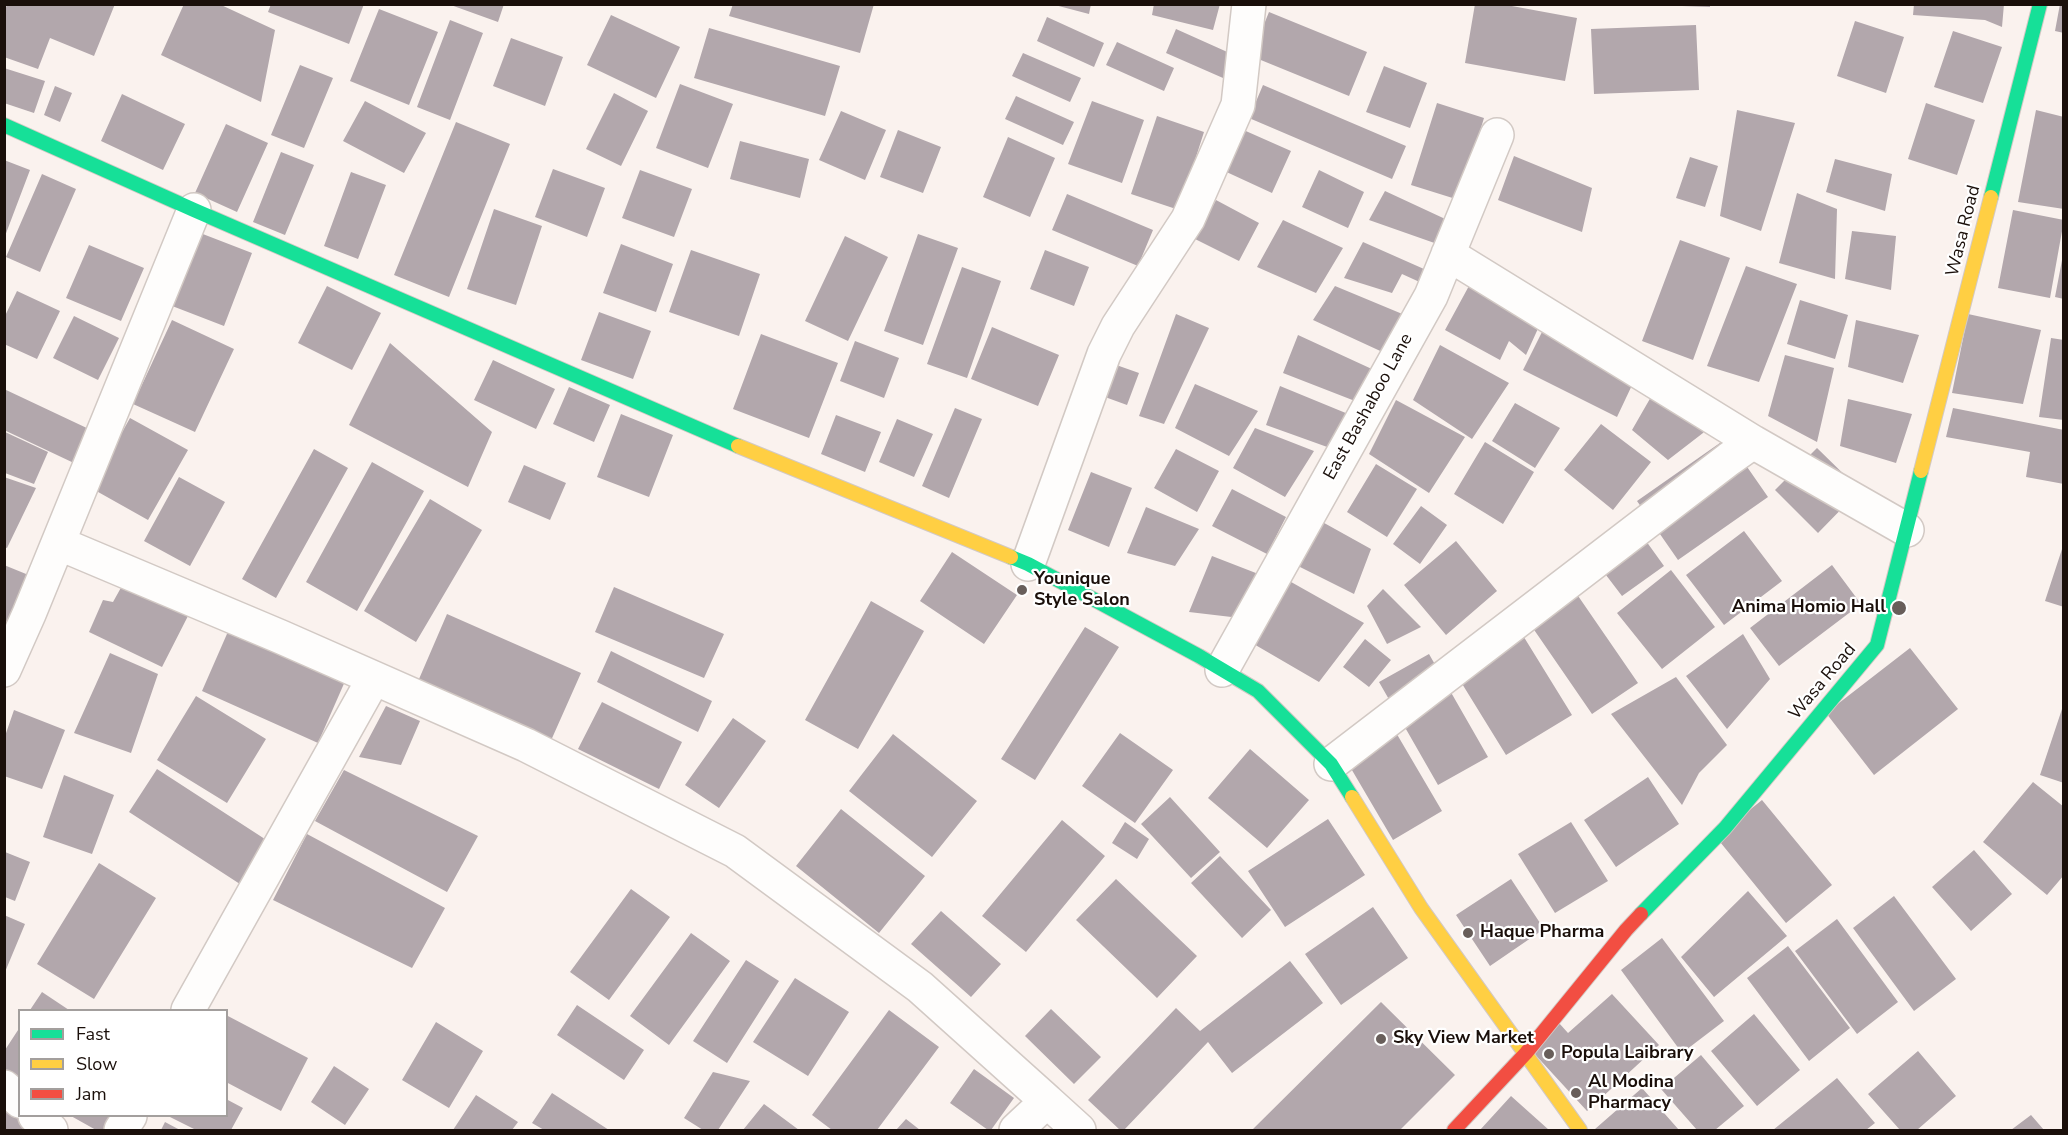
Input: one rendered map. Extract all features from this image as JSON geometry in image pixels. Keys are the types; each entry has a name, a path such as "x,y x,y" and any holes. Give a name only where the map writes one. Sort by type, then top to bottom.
{"street":[{"path":"1028,564 1104,354 1118,326 1188,219 1238,105 1249,4"},
{"name":"Wasa Road","path":"1454,1131 1526,1053 1626,930 1725,828 1877,645 2040,4"},
{"path":"4,125 194,210 746,448 1028,564 1258,692 1291,722 1331,764 1420,908 1580,1131"},
{"name":"East Bashaboo Lane","path":"1222,670 1431,296 1497,135"},
{"path":"4,670 194,210"},
{"path":"1448,254 1753,442 1906,530"},
{"path":"1331,764 1753,442"},
{"path":"58,543 526,744 735,851 921,987 1079,1131"},
{"path":"189,1009 374,678"},
{"path":"4,1088 18,1099"},
{"path":"1016,1131 1047,1101"},
{"path":"36,1117 51,1131"},
{"path":"121,1131 129,1117"}],"building":[{"path":"7,4 115,4 94,56 50,38 38,69 4,57 4,15"},
{"path":"184,4 219,4 275,30 261,102 161,55"},
{"path":"271,4 364,4 349,44 268,12"},
{"path":"448,4 504,4 498,22"},
{"path":"733,4 874,4 860,53 729,16"},
{"path":"1051,4 1091,4 1089,14"},
{"path":"1154,4 1220,4 1213,30 1152,15"},
{"path":"1475,4 1501,4 1577,18 1565,81 1465,63"},
{"path":"1682,4 1710,4 1710,7 1682,6"},
{"path":"1914,4 2004,4 2002,27 1985,20 1913,15"},
{"path":"2060,4 2064,4 2064,33 2055,31"},
{"path":"379,9 438,32 409,105 350,81"},
{"path":"1269,12 1367,52 1349,96 1251,56"},
{"path":"611,15 680,47 656,98 587,65"},
{"path":"1047,17 1104,43 1094,67 1037,41"},
{"path":"450,20 483,33 450,120 417,107"},
{"path":"1855,21 1904,37 1886,93 1837,76"},
{"path":"1696,25 1699,90 1594,94 1591,29"},
{"path":"709,28 840,66 825,116 694,78"},
{"path":"1176,29 1234,55 1223,78 1166,53"},
{"path":"1953,31 2002,47 1983,103 1934,87"},
{"path":"511,38 563,57 545,106 493,86"},
{"path":"1117,42 1174,68 1164,91 1106,65"},
{"path":"1023,53 1081,78 1070,102 1012,76"},
{"path":"300,65 333,78 304,148 271,135"},
{"path":"1384,66 1427,83 1410,128 1366,112"},
{"path":"4,68 45,81 34,113 4,103"},
{"path":"680,84 733,104 708,168 656,148"},
{"path":"1263,85 1406,146 1392,179 1249,118"},
{"path":"55,86 72,93 60,122 44,115"},
{"path":"614,93 648,111 621,166 586,149"},
{"path":"122,94 185,124 163,170 101,141"},
{"path":"1016,96 1074,122 1063,145 1005,119"},
{"path":"365,101 426,133 404,173 343,141"},
{"path":"1092,101 1144,120 1122,183 1068,164"},
{"path":"1437,103 1484,118 1459,200 1411,185"},
{"path":"1926,103 1975,120 1957,175 1908,159"},
{"path":"1737,110 1795,123 1761,231 1720,216"},
{"path":"2036,110 2064,117 2064,209 2018,202"},
{"path":"841,111 886,130 865,180 819,160"},
{"path":"1157,116 1204,132 1179,210 1131,194"},
{"path":"456,122 510,144 449,297 394,275"},
{"path":"226,124 268,143 237,212 195,193"},
{"path":"1239,128 1291,151 1272,193 1220,169"},
{"path":"898,130 941,147 923,193 880,177"},
{"path":"1008,137 1055,158 1030,217 983,197"},
{"path":"740,141 809,159 800,198 730,179"},
{"path":"281,152 314,165 285,235 253,222"},
{"path":"1514,156 1592,188 1582,232 1498,200"},
{"path":"1690,157 1718,166 1705,207 1676,198"},
{"path":"1835,159 1892,174 1885,211 1826,192"},
{"path":"4,160 30,170 5,236 4,236"},
{"path":"553,169 605,188 587,237 535,217"},
{"path":"640,170 692,189 674,237 622,218"},
{"path":"1319,170 1364,192 1348,228 1302,207"},
{"path":"351,172 386,185 358,259 324,246"},
{"path":"42,174 76,189 40,272 6,257"},
{"path":"1385,191 1456,224 1443,246 1369,220"},
{"path":"1797,193 1837,209 1835,279 1779,263"},
{"path":"1067,194 1153,230 1138,266 1052,230"},
{"path":"1216,200 1259,223 1239,261 1195,239"},
{"path":"494,209 542,226 516,305 467,289"},
{"path":"2013,210 2064,220 2050,298 1998,288"},
{"path":"1283,220 1343,248 1316,293 1257,267"},
{"path":"195,231 252,253 224,326 167,304"},
{"path":"1852,231 1896,236 1891,290 1845,279"},
{"path":"918,234 958,248 923,345 884,331"},
{"path":"845,236 888,257 848,341 805,321"},
{"path":"1680,240 1730,258 1693,360 1642,341"},
{"path":"1363,242 1433,273 1424,284 1402,274 1392,293 1344,278"},
{"path":"621,244 673,264 656,312 603,293"},
{"path":"89,245 144,268 121,321 66,298"},
{"path":"691,250 760,274 739,336 669,312"},
{"path":"1045,250 1089,267 1074,306 1030,289"},
{"path":"2062,260 2064,260 2064,299 2055,297"},
{"path":"1746,266 1797,284 1759,382 1707,366"},
{"path":"962,267 1001,281 967,378 927,364"},
{"path":"1470,284 1541,322 1526,355 1509,341 1500,360 1445,330"},
{"path":"327,286 381,313 352,370 298,343"},
{"path":"1335,286 1412,318 1389,355 1313,320"},
{"path":"17,291 60,311 37,359 4,344 4,318"},
{"path":"1800,300 1848,315 1835,359 1787,344"},
{"path":"599,312 651,331 633,379 581,360"},
{"path":"1552,312 1642,364 1617,417 1523,370"},
{"path":"1176,314 1209,328 1164,424 1139,416"},
{"path":"1968,314 2041,330 2023,404 1952,393"},
{"path":"74,316 119,338 98,380 53,358"},
{"path":"172,320 234,349 195,432 133,404"},
{"path":"1856,320 1919,335 1903,383 1848,367"},
{"path":"992,327 1059,355 1038,406 971,379"},
{"path":"761,334 838,363 809,438 733,409"},
{"path":"1298,335 1374,370 1355,401 1283,373"},
{"path":"2051,338 2064,340 2064,420 2039,417"},
{"path":"855,341 899,358 884,398 840,381"},
{"path":"390,343 492,432 468,487 349,425"},
{"path":"1440,345 1509,383 1472,439 1413,400"},
{"path":"1785,355 1834,368 1817,442 1768,416"},
{"path":"493,360 555,389 536,429 474,400"},
{"path":"1105,361 1139,373 1127,405 1094,393"},
{"path":"1663,376 1719,412 1703,433 1668,460 1632,430"},
{"path":"1195,384 1258,411 1229,456 1175,428"},
{"path":"1280,386 1353,416 1330,448 1266,425"},
{"path":"569,387 610,405 594,442 553,424"},
{"path":"4,389 91,430 76,464 4,430"},
{"path":"1848,399 1912,414 1896,463 1840,446"},
{"path":"1396,400 1465,437 1429,493 1369,454"},
{"path":"1515,403 1560,428 1535,468 1492,441"},
{"path":"955,408 982,419 949,498 922,486"},
{"path":"1953,408 2064,430 2064,484 2026,477 2030,452 1946,437"},
{"path":"621,414 673,435 649,497 597,477"},
{"path":"836,415 881,432 865,472 821,454"},
{"path":"130,418 188,450 148,520 91,488"},
{"path":"897,419 933,434 914,477 879,462"},
{"path":"1601,424 1651,462 1613,510 1564,470"},
{"path":"1255,428 1314,451 1285,497 1233,468"},
{"path":"5,432 48,452 34,484 5,473"},
{"path":"1727,438 1768,497 1678,560 1637,501"},
{"path":"1485,442 1534,472 1503,524 1454,494"},
{"path":"1817,448 1860,490 1818,533 1775,490"},
{"path":"314,449 348,468 276,598 242,579"},
{"path":"1176,449 1219,471 1197,512 1154,488"},
{"path":"372,462 424,491 357,611 306,582"},
{"path":"1376,464 1417,489 1387,537 1347,512"},
{"path":"524,465 566,483 550,520 508,502"},
{"path":"1091,472 1132,488 1109,547 1068,530"},
{"path":"4,477 36,488 7,548 4,547"},
{"path":"179,477 225,502 190,566 144,541"},
{"path":"1232,489 1286,517 1267,554 1212,526"},
{"path":"430,499 482,530 416,642 364,611"},
{"path":"1421,506 1447,525 1420,564 1393,544"},
{"path":"1146,507 1199,529 1175,566 1127,553"},
{"path":"1317,519 1371,549 1354,594 1292,563"},
{"path":"1636,527 1664,566 1622,596 1593,558"},
{"path":"1744,531 1782,581 1724,625 1686,575"},
{"path":"1456,541 1497,591 1446,635 1404,585"},
{"path":"2064,546 2064,607 2045,601"},
{"path":"952,552 1017,595 984,644 920,601"},
{"path":"1212,556 1261,575 1240,618 1189,612"},
{"path":"4,565 31,576 4,632"},
{"path":"1832,565 1861,604 1779,666 1750,628"},
{"path":"1671,570 1715,627 1662,669 1617,613"},
{"path":"1284,578 1364,623 1319,682 1252,643"},
{"path":"123,584 189,614 162,667 89,632 103,600 113,602"},
{"path":"614,587 724,634 704,678 595,632"},
{"path":"1383,589 1421,627 1387,644 1367,606"},
{"path":"1574,590 1638,683 1592,714 1528,621"},
{"path":"871,601 924,631 858,749 805,720"},
{"path":"447,614 581,673 549,745 416,686"},
{"path":"1514,621 1572,715 1506,755 1448,661"},
{"path":"230,627 346,679 318,743 202,691"},
{"path":"1085,627 1119,647 1035,780 1001,759"},
{"path":"1743,634 1770,679 1727,729 1686,676"},
{"path":"1365,639 1391,660 1369,687 1343,667"},
{"path":"1910,648 1958,709 1874,775 1826,713"},
{"path":"611,651 712,701 698,732 597,682"},
{"path":"110,653 158,674 131,753 74,733"},
{"path":"1429,654 1488,757 1438,785 1379,682"},
{"path":"1676,677 1727,745 1699,773 1682,805 1611,714"},
{"path":"196,696 266,739 227,803 157,760"},
{"path":"602,702 682,742 659,789 578,749"},
{"path":"386,706 420,721 401,765 359,757"},
{"path":"2064,706 2064,783 2040,775"},
{"path":"14,710 65,730 42,789 4,776 4,739"},
{"path":"733,718 766,741 719,808 685,785"},
{"path":"1388,719 1442,811 1393,840 1339,748"},
{"path":"1120,733 1173,770 1135,823 1082,786"},
{"path":"893,734 977,801 932,857 849,791"},
{"path":"1250,749 1309,800 1267,848 1208,798"},
{"path":"157,769 271,843 243,886 129,812"},
{"path":"344,770 478,836 447,892 315,821"},
{"path":"64,775 114,795 92,854 43,837"},
{"path":"1648,777 1679,824 1616,867 1584,820"},
{"path":"2033,782 2064,807 2064,875 2047,895 1983,842"},
{"path":"1170,797 1220,852 1191,878 1141,824"},
{"path":"1762,800 1832,885 1786,923 1716,837"},
{"path":"841,809 925,876 879,933 796,866"},
{"path":"1328,819 1365,875 1285,927 1248,871"},
{"path":"1062,820 1105,856 1026,952 982,916"},
{"path":"1125,822 1149,839 1137,859 1112,843"},
{"path":"1571,822 1608,881 1555,913 1518,854"},
{"path":"307,834 445,908 412,968 273,900"},
{"path":"1974,850 2012,894 1971,931 1932,887"},
{"path":"5,852 30,862 15,901 5,897"},
{"path":"1220,856 1271,910 1242,938 1191,883"},
{"path":"99,863 156,898 94,999 37,964"},
{"path":"1116,879 1197,956 1157,998 1076,920"},
{"path":"1511,879 1544,929 1490,966 1456,915"},
{"path":"631,889 670,917 609,1000 570,972"},
{"path":"1748,891 1787,936 1714,997 1681,957"},
{"path":"1894,896 1956,979 1914,1011 1853,928"},
{"path":"1373,907 1408,958 1341,1005 1305,954"},
{"path":"941,911 1001,964 971,997 911,944"},
{"path":"4,915 25,924 5,972 4,972"},
{"path":"1837,919 1898,1002 1857,1034 1795,951"},
{"path":"691,933 730,961 669,1045 630,1016"},
{"path":"1662,938 1724,1021 1682,1053 1621,970"},
{"path":"1788,946 1850,1028 1809,1061 1747,978"},
{"path":"746,960 779,981 727,1063 693,1041"},
{"path":"1290,961 1323,1003 1232,1073 1208,1042 1124,1130 1120,1130 1088,1100 1176,1008 1200,1031"},
{"path":"795,978 849,1012 808,1076 753,1042"},
{"path":"42,992 68,1009 31,1009"},
{"path":"1612,994 1659,1045 1587,1111 1530,1049 1559,1023 1568,1033"},
{"name":"Sky View Market","path":"1381,1002 1455,1075 1400,1130 1252,1130"},
{"path":"577,1005 644,1050 624,1080 557,1035"},
{"path":"1051,1009 1101,1057 1074,1084 1025,1036"},
{"path":"889,1010 939,1047 877,1130 832,1130 812,1115"},
{"path":"1754,1014 1800,1070 1757,1106 1711,1051"},
{"path":"228,1016 308,1058 281,1111 228,1083"},
{"path":"436,1022 483,1051 449,1108 402,1080"},
{"path":"18,1030 18,1078 5,1070 5,1050"},
{"path":"1918,1051 1956,1096 1917,1130 1900,1130 1868,1094"},
{"path":"1701,1055 1744,1106 1715,1130 1697,1130 1661,1089"},
{"path":"334,1066 369,1089 345,1125 311,1102"},
{"path":"974,1069 1014,1098 991,1130 950,1103"},
{"path":"713,1072 750,1081 718,1130 703,1130 684,1118"},
{"path":"1837,1078 1875,1123 1866,1130 1773,1130"},
{"path":"1642,1088 1679,1130 1595,1129"},
{"path":"552,1093 609,1130 544,1130 532,1123"},
{"path":"476,1095 518,1122 512,1130 453,1130"},
{"path":"1511,1096 1549,1130 1480,1130"},
{"path":"4,1097 18,1110 18,1117 25,1117 39,1130 4,1130"},
{"path":"228,1100 243,1108 231,1130 196,1130 170,1117 228,1117"},
{"path":"764,1104 799,1130 743,1130"},
{"path":"2031,1115 2044,1130 2011,1130"},
{"path":"73,1117 117,1117 107,1130 96,1130"},
{"path":"906,1119 920,1130 896,1130"},
{"path":"165,1122 180,1130 161,1130"}],"traffic: fast":[{"path":"1991,197 2040,4"},
{"path":"4,125 738,446"},
{"path":"1641,914 1725,828 1877,645 1921,471"},
{"path":"1011,557 1199,656 1258,691 1331,764 1352,797"}],"traffic: slow":[{"path":"1921,471 1991,197"},
{"path":"738,446 1011,557"},
{"path":"1352,797 1421,908 1580,1130"}],"traffic: jam":[{"path":"1454,1130 1526,1053 1641,914"}],"place":[{"name":"Younique Style Salon","path":"1022,590"},
{"name":"Anima Homio Hall","path":"1899,608"},
{"name":"Haque Pharma","path":"1468,933"},
{"name":"Sky View Market","path":"1381,1039"},
{"name":"Popula Laibrary","path":"1549,1054"},
{"name":"Al Modina Pharmacy","path":"1576,1093"}]}
